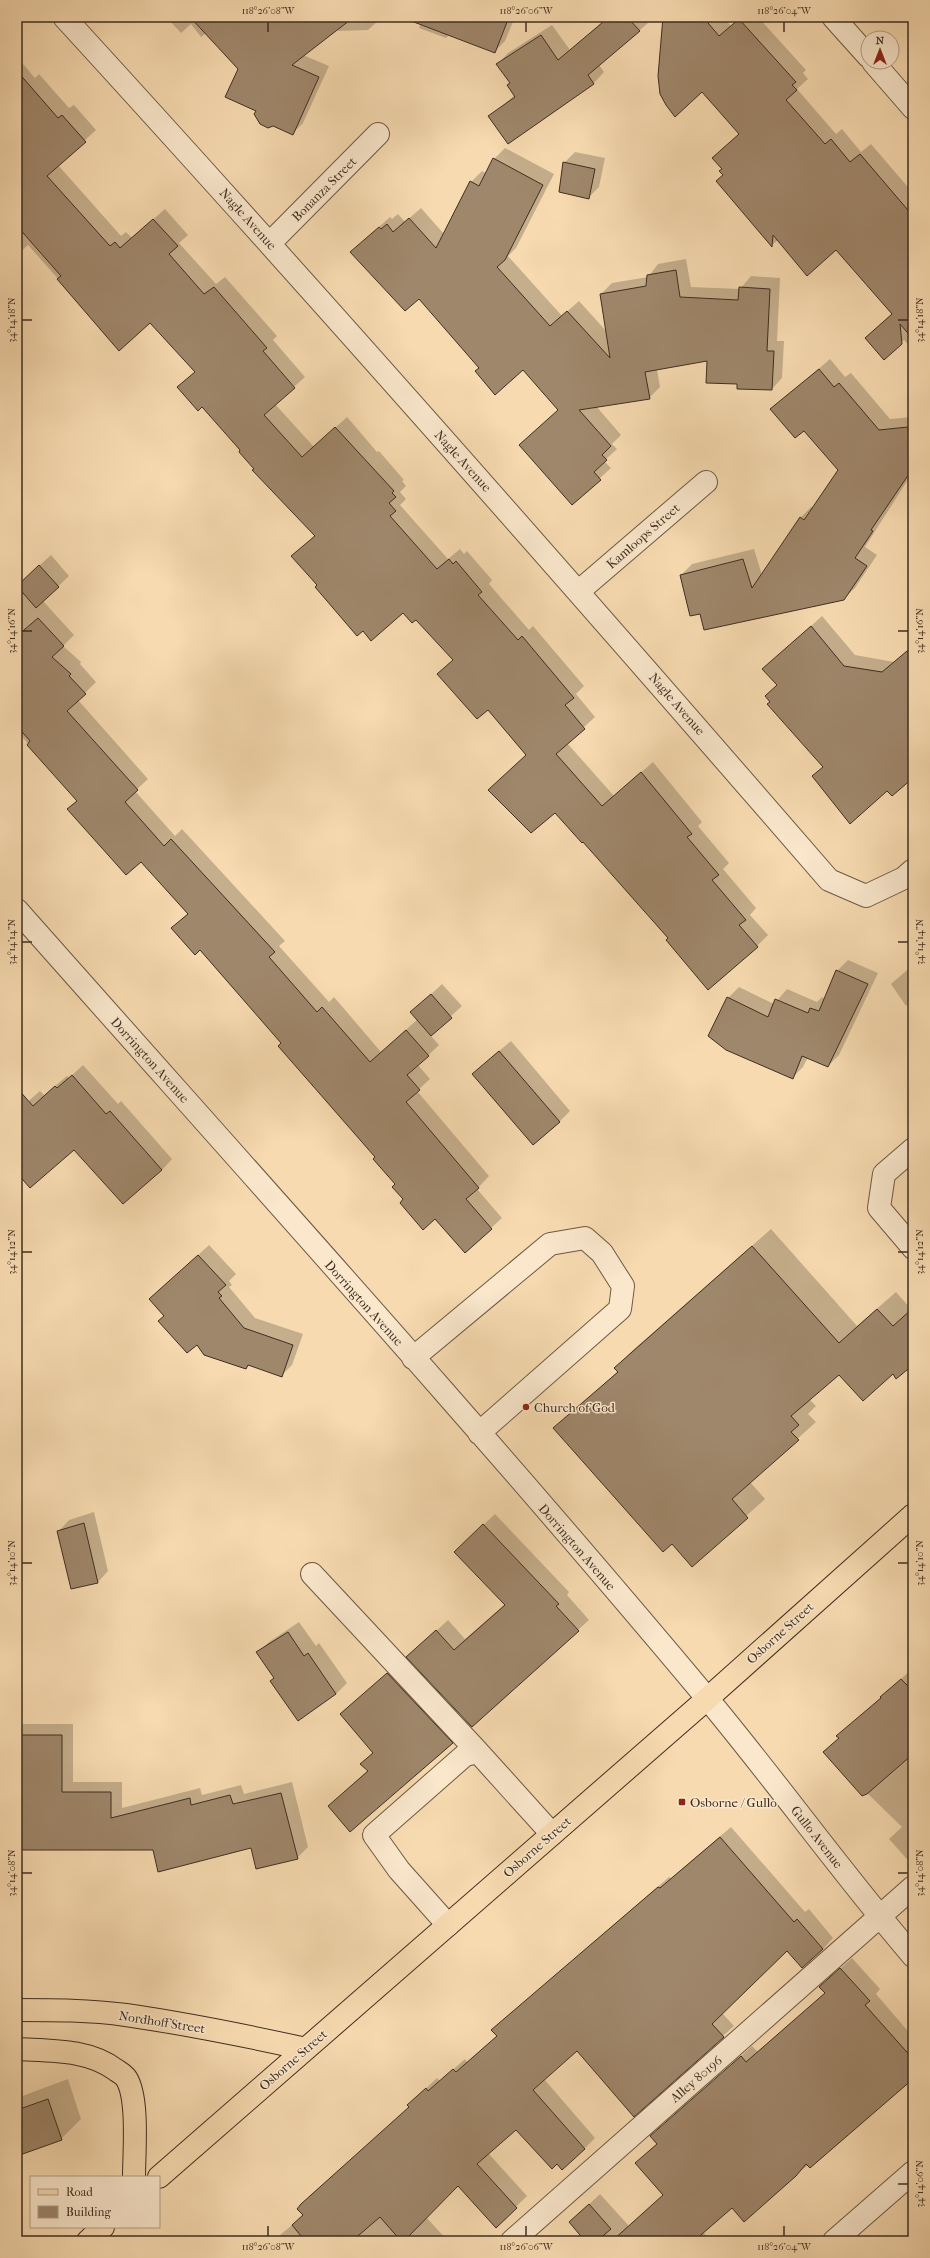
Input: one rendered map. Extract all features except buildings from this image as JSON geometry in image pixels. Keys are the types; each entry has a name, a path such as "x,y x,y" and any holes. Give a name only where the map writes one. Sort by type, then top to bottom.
{"main road":[{"name":"Osborne Street","path":"160,2176 707,1699 913,1515"},
{"name":"Nordhoff Street","path":"17,2010 126,2015 217,2030 306,2049"},
{"path":"17,2049 76,2053 104,2061 126,2077 132,2091 134,2176"},
{"path":"88,2241 102,2228"}],"street":[{"name":"Nagle Avenue","path":"64,17 270,243 579,591 829,880 866,896 904,878 913,870"},
{"path":"833,17 860,47"},
{"path":"880,70 913,108"},
{"name":"Bonanza Street","path":"270,243 378,134"},
{"name":"Kamloops Street","path":"579,591 706,482"},
{"name":"Dorrington Avenue","path":"21,922 413,1358 707,1699"},
{"path":"913,1149 884,1174 879,1208 913,1248"},
{"path":"413,1358 550,1244 585,1238 602,1253 623,1286 620,1309 479,1433"},
{"path":"312,1574 478,1752 552,1834"},
{"name":"Gullo Avenue","path":"707,1699 879,1917 913,1956"},
{"path":"448,1925 399,1870 374,1835 464,1755 478,1752"},
{"name":"Alley 80196","path":"512,2241 913,1887"},
{"path":"834,2241 913,2172"}],"place":[{"name":"Church of God","path":"526,1407"},
{"name":"Osborne / Gullo","path":"682,1802"}]}
